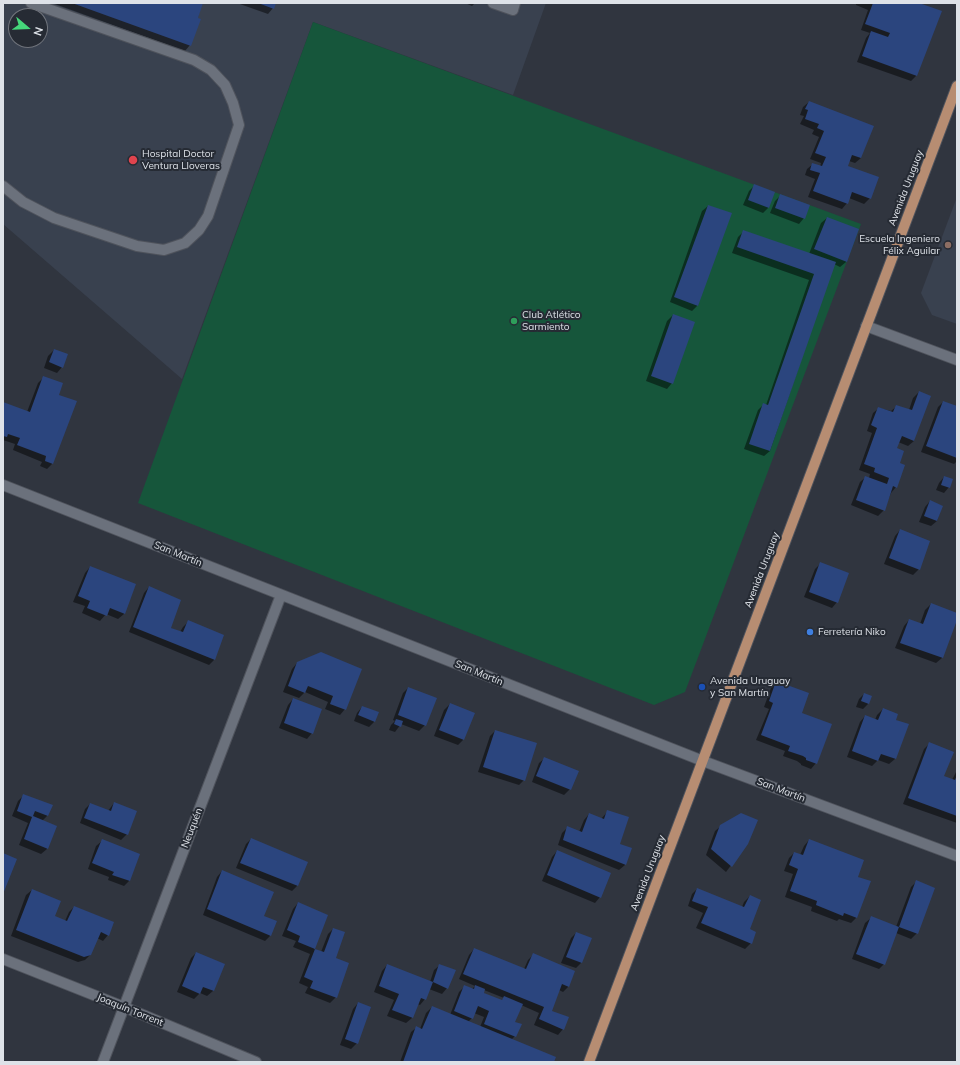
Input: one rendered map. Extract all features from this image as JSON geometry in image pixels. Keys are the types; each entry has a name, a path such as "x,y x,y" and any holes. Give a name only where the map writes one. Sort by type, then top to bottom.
{"main road":[{"name":"Avenida Uruguay","path":"589,1062 957,86"}],"street":[{"path":"3,186 24,202 54,218 137,246 164,250 185,243 199,230 208,216 239,125 233,103 225,85 211,70 194,60 32,3"},
{"path":"493,3 513,10 515,3"},
{"path":"866,326 957,360"},
{"name":"San Martín","path":"3,485 703,761 957,856"},
{"name":"Neuquén","path":"103,1062 281,595"},
{"name":"Joaquín Torrent","path":"3,960 124,1007 256,1062"}],"shaded area":[{"name":"Hospital Doctor Ventura Lloveras","path":"3,3 546,3 513,95 313,22 182,379 3,224"},
{"name":"Escuela Ingeniero Félix Aguilar","path":"957,197 957,324 932,315 921,293"}],"green space":[{"name":"Club Atlético Sarmiento","path":"313,22 861,224 685,692 654,705 138,503"}],"building":[{"path":"72,3 203,3 198,18 201,19 191,46"},
{"path":"258,3 276,3 274,9"},
{"path":"873,3 919,3 942,11 917,76 862,56 871,31 888,37 890,33 865,24"},
{"path":"809,101 874,126 861,158 852,155 848,166 879,177 871,199 852,192 848,204 813,191 820,173 810,170 812,163 822,166 826,157 815,153 824,131 817,128 819,124 805,119 808,110 805,109"},
{"path":"754,184 775,192 769,208 748,200"},
{"path":"780,194 810,205 805,219 775,208"},
{"path":"708,205 732,213 698,306 674,297"},
{"path":"827,217 859,229 847,262 814,249"},
{"path":"743,230 836,262 770,451 749,444 763,403 768,405 814,274 737,247"},
{"path":"673,314 695,322 673,384 651,376"},
{"path":"54,349 68,354 63,368 49,362"},
{"path":"43,376 63,383 59,395 77,401 53,464 45,461 46,456 17,445 20,438 8,434 7,437 3,436 3,402 30,412"},
{"path":"919,391 931,396 914,441 902,436 897,448 904,451 900,463 905,465 897,488 893,486 885,511 856,500 865,476 887,484 889,478 874,472 875,468 864,464 877,428 871,425 878,407 893,412 896,405 912,410"},
{"path":"943,401 957,406 957,458 926,446"},
{"path":"944,476 953,479 950,488 941,485"},
{"path":"930,500 943,506 937,521 924,516"},
{"path":"900,529 930,541 920,570 889,558"},
{"path":"820,562 849,573 838,603 809,592"},
{"path":"90,566 136,584 125,614 110,608 107,616 87,608 90,601 78,596"},
{"path":"149,586 181,600 171,628 183,632 188,620 224,635 215,660 133,627"},
{"path":"931,603 957,613 957,620 943,658 900,643 909,619 923,624"},
{"path":"321,652 362,669 346,710 330,704 333,696 308,686 305,693 288,686 297,662"},
{"path":"776,681 809,693 802,713 832,724 817,764 806,760 803,756 788,751 790,746 761,735 773,703 769,701"},
{"path":"408,687 437,698 426,726 398,715"},
{"path":"864,693 872,696 869,704 861,701"},
{"path":"293,698 322,709 313,734 284,723"},
{"path":"450,703 475,713 464,740 439,730"},
{"path":"362,706 379,712 375,722 358,715"},
{"path":"883,708 898,714 896,720 909,724 896,759 881,754 878,761 852,751 865,715 878,720"},
{"path":"396,719 403,721 401,727 394,724"},
{"path":"495,730 537,743 525,781 483,767"},
{"path":"929,742 954,752 944,776 955,780 957,775 957,816 908,798"},
{"path":"544,757 579,771 571,790 536,776"},
{"path":"23,794 53,805 48,816 35,811 33,816 57,826 48,849 24,839 32,817 17,811"},
{"path":"114,802 137,811 128,835 84,818 90,803 111,811"},
{"path":"607,810 629,817 620,844 632,848 626,865 563,840 567,826 582,832 589,813 604,819"},
{"path":"741,813 758,820 748,844 732,867 711,849 720,825"},
{"path":"251,838 308,862 298,886 240,863"},
{"path":"102,839 140,854 130,881 112,875 114,872 92,863"},
{"path":"809,839 864,860 858,877 871,881 857,918 844,913 843,916 816,905 817,901 790,891 798,869 789,865 794,852 803,855"},
{"path":"557,850 611,873 601,898 547,875"},
{"path":"3,853 17,859 3,894"},
{"path":"222,870 274,892 264,916 277,921 271,936 207,909"},
{"path":"916,880 935,888 918,934 899,927"},
{"path":"697,888 744,907 750,895 761,900 750,929 756,932 752,944 701,923 708,907 692,901"},
{"path":"32,889 61,901 55,916 67,921 74,906 114,922 109,936 101,932 91,955 84,957 16,930"},
{"path":"298,902 328,915 315,949 298,942 300,936 287,930"},
{"path":"871,916 899,927 885,965 856,954"},
{"path":"333,928 345,932 336,958 349,963 337,998 310,988 313,981 304,977 315,949 324,952"},
{"path":"576,932 592,938 582,963 566,957"},
{"path":"474,948 526,969 533,953 575,971 569,987 562,984 552,1011 569,1017 564,1030 539,1019 544,1007 463,974"},
{"path":"196,952 225,964 214,991 203,987 200,994 182,986"},
{"path":"387,964 433,982 426,1000 421,998 413,1018 392,1010 399,994 379,986"},
{"path":"439,964 456,970 448,989 433,982"},
{"path":"464,985 474,989 475,985 485,989 484,993 502,1000 504,996 523,1004 515,1022 522,1024 516,1037 484,1024 489,1011 478,1006 473,1019 454,1011"},
{"path":"358,1002 371,1007 358,1044 345,1039"},
{"path":"432,1006 556,1057 554,1062 403,1062 416,1026 422,1029"}],"place":[{"name":"Hospital Doctor Ventura Lloveras","path":"133,160"},
{"name":"Escuela Ingeniero Félix Aguilar","path":"948,245"},
{"name":"Club Atlético Sarmiento","path":"514,321"},
{"name":"Ferretería Niko","path":"810,632"},
{"name":"Avenida Uruguay y San Martín","path":"702,687"}]}
